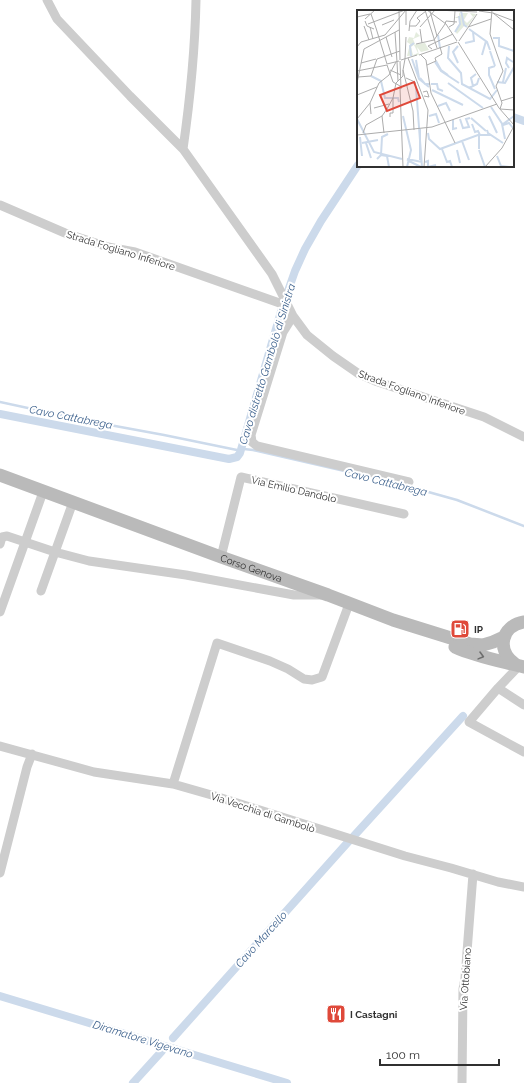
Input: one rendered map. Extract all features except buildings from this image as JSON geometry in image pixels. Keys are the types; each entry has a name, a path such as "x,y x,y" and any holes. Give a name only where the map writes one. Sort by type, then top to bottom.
{"main road":[{"name":"Corso Genova","path":"0,476 393,620 470,644 483,646 504,637"},
{"path":"393,620 463,651 521,666"},
{"path":"521,666 506,656 503,643 507,631 517,623 524,622"}],"street":[{"name":"Strada Fogliano Inferiore","path":"47,0 57,19 182,149 272,274 285,303 307,335 332,356 359,374 375,381 484,417 524,437"},
{"path":"182,149 189,106 196,0"},
{"name":"Strada Fogliano Inferiore","path":"0,205 65,233 108,247 135,252 285,303"},
{"path":"293,316 283,332 251,435 252,442 257,446 409,482"},
{"name":"Via Emilio Dandolo","path":"221,557 241,477 404,514"},
{"path":"0,612 43,492"},
{"path":"41,591 73,502"},
{"path":"0,544 2,537 7,536 55,552 89,561 186,575 294,595 328,595"},
{"path":"173,784 217,643 270,661 304,678 312,680 322,677 350,604"},
{"path":"521,666 498,688 469,722 524,752"},
{"path":"498,688 524,705"},
{"name":"Via Vecchia di Gambolò","path":"0,746 94,772 173,784 405,856 498,882 524,887"},
{"path":"0,873 27,767 32,754"},
{"name":"Via Ottobiano","path":"462,1083 463,989 466,978 473,874"}],"waterway":[{"name":"Cavo distretto Gambolò di Sinistra","path":"514,117 524,121"},
{"name":"Cavo distretto Gambolò di Sinistra","path":"0,414 229,459 237,457 240,453 282,308 295,271 305,249 321,221 357,167"},
{"name":"Cavo Cattabrega","path":"0,402 237,450"},
{"name":"Cavo Cattabrega","path":"244,449 362,475"},
{"name":"Cavo Cattabrega","path":"407,486 457,500 524,526"},
{"name":"Cavo Marcello","path":"353,837 463,716"},
{"name":"Cavo Marcello","path":"173,1038 349,841"},
{"name":"Diramatore Vigevano","path":"0,996 287,1083"},
{"name":"Cavo Marcello","path":"133,1083 162,1051"}],"place":[{"name":"IP","path":"460,629"},
{"name":"I Castagni","path":"336,1014"}]}
